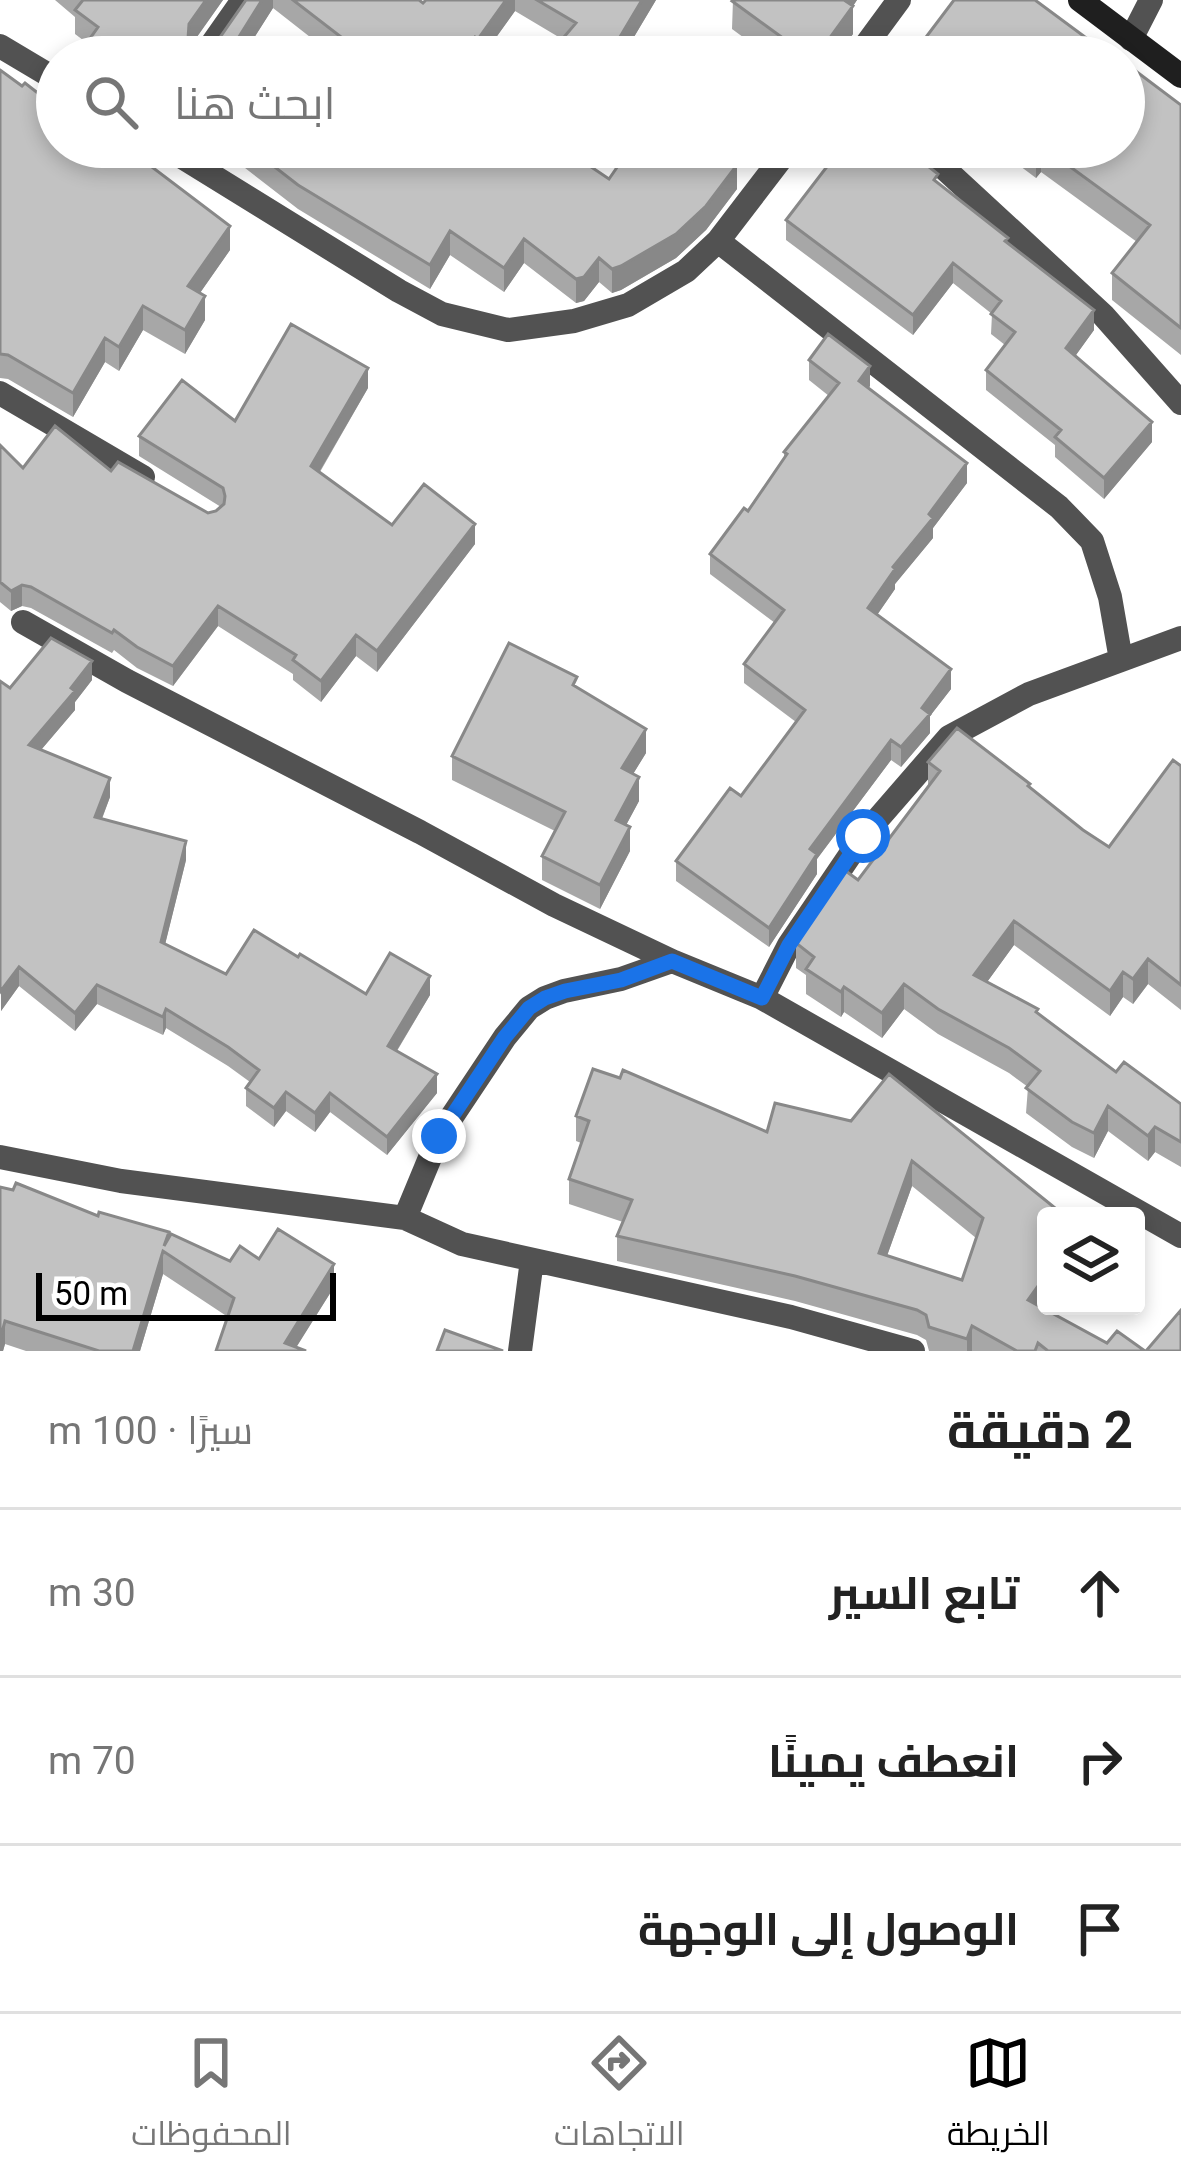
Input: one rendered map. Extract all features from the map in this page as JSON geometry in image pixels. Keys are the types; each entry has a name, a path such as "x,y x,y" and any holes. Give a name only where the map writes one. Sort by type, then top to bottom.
{"main road":[{"path":"1080,0 1127,36"},
{"path":"1145,49 1181,76"}],"street":[{"path":"217,36 243,0"},
{"path":"872,36 899,0"},
{"path":"1133,36 1151,0"},
{"path":"0,46 36,67"},
{"path":"200,168 399,292 442,314 508,331 574,321 628,305 686,271 718,241 774,168"},
{"path":"944,168 1103,315 1181,403"},
{"path":"718,241 1059,507 1092,542 1110,597 1121,660"},
{"path":"0,393 156,485"},
{"path":"23,622 554,905 762,998 1181,1236"},
{"path":"762,998 789,945 863,836 949,737 1029,694 1181,638"},
{"path":"405,1218 439,1136 529,1008 565,991 621,980 672,961"},
{"path":"0,1157 121,1181 405,1218 462,1244 791,1316 913,1351"},
{"path":"520,1351 532,1260"}],"building":[{"path":"83,0 206,0 189,24 188,36 92,36 98,27 75,10"},
{"path":"246,0 262,0 240,36 221,36"},
{"path":"293,0 506,0 480,36 340,36"},
{"path":"537,0 642,0 621,36 565,36 576,23"},
{"path":"844,0 853,6 831,36 780,36 732,1"},
{"path":"954,0 1035,0 1084,36 927,36"},
{"path":"0,70 36,92 36,168 153,168 230,226 188,286 205,296 185,330 143,306 119,347 105,338 73,393 0,354"},
{"path":"1145,78 1181,105 1181,328 1112,273 1150,225 1072,168 1145,168"},
{"path":"276,168 593,168 609,179 617,168 735,168 706,206 676,234 612,269 599,258 584,277 576,279 524,239 504,268 450,231 430,265"},
{"path":"826,168 930,168 938,174 934,180 1094,310 1066,348 1152,422 1104,478 1055,437 1061,430 986,370 1015,332 991,314 1001,301 953,263 913,315 786,220"},
{"path":"291,324 368,368 311,466 392,525 424,484 475,524 377,651 356,635 321,681 293,660 296,655 218,606 173,666 31,587 22,585 11,591 0,582 0,445 23,468 55,426 111,471 118,462 208,513 216,511 224,504 223,488 139,436 182,380 235,421"},
{"path":"828,334 870,366 859,381 967,463 868,608 951,669 922,708 930,714 901,747 891,740 810,849 817,854 769,928 676,861 730,788 741,796 805,710 744,664 784,610 710,554 744,508 748,511 787,454 784,452 839,383 809,360"},
{"path":"51,638 92,661 71,688 75,691 29,745 110,778 95,817 186,841 161,942 226,974 254,930 366,994 390,953 430,976 388,1046 437,1074 387,1137 330,1093 315,1113 286,1092 274,1108 246,1088 259,1070 166,1009 163,1017 97,985 75,1013 19,967 0,992 0,681 10,688"},
{"path":"509,643 577,677 573,685 646,729 622,768 639,777 616,820 630,827 600,885 542,856 565,812 452,756"},
{"path":"957,728 1109,847 1173,760 1181,766 1181,985 1148,959 1133,979 1123,972 1110,991 1014,921 974,975 1038,1009 1116,1072 1124,1062 1181,1104 1181,1142 1155,1127 1148,1136 1108,1106 1094,1133 1026,1088 1040,1071 904,984 882,1013 806,969 814,957 796,943 843,869 858,880 940,771 928,762"},
{"path":"593,1069 620,1078 623,1070 767,1132 775,1103 851,1121 889,1074 1054,1207 1037,1207 1037,1288 1028,1300 1037,1305 1037,1315 1056,1315 1107,1343 1117,1331 1145,1351 1048,1351 1038,1343 1035,1351 1017,1351 972,1326 967,1339 929,1327 926,1315 917,1310 795,1276 617,1236 632,1200 569,1179 589,1121 576,1116","holes":["912,1161 983,1218 962,1280 879,1253"]},
{"path":"16,1183 98,1216 99,1212 169,1232 164,1246 171,1234 230,1261 240,1246 259,1259 278,1229 334,1264 285,1343 306,1351 216,1351 234,1298 163,1251 133,1351 99,1351 5,1321 0,1340 0,1187 13,1190"},
{"path":"1181,1310 1181,1351 1146,1351"},
{"path":"445,1330 503,1351 437,1351"}],"route":[{"path":"439,1136 505,1037 529,1008 545,998 621,980 672,961 762,998 789,945 863,836"}]}
